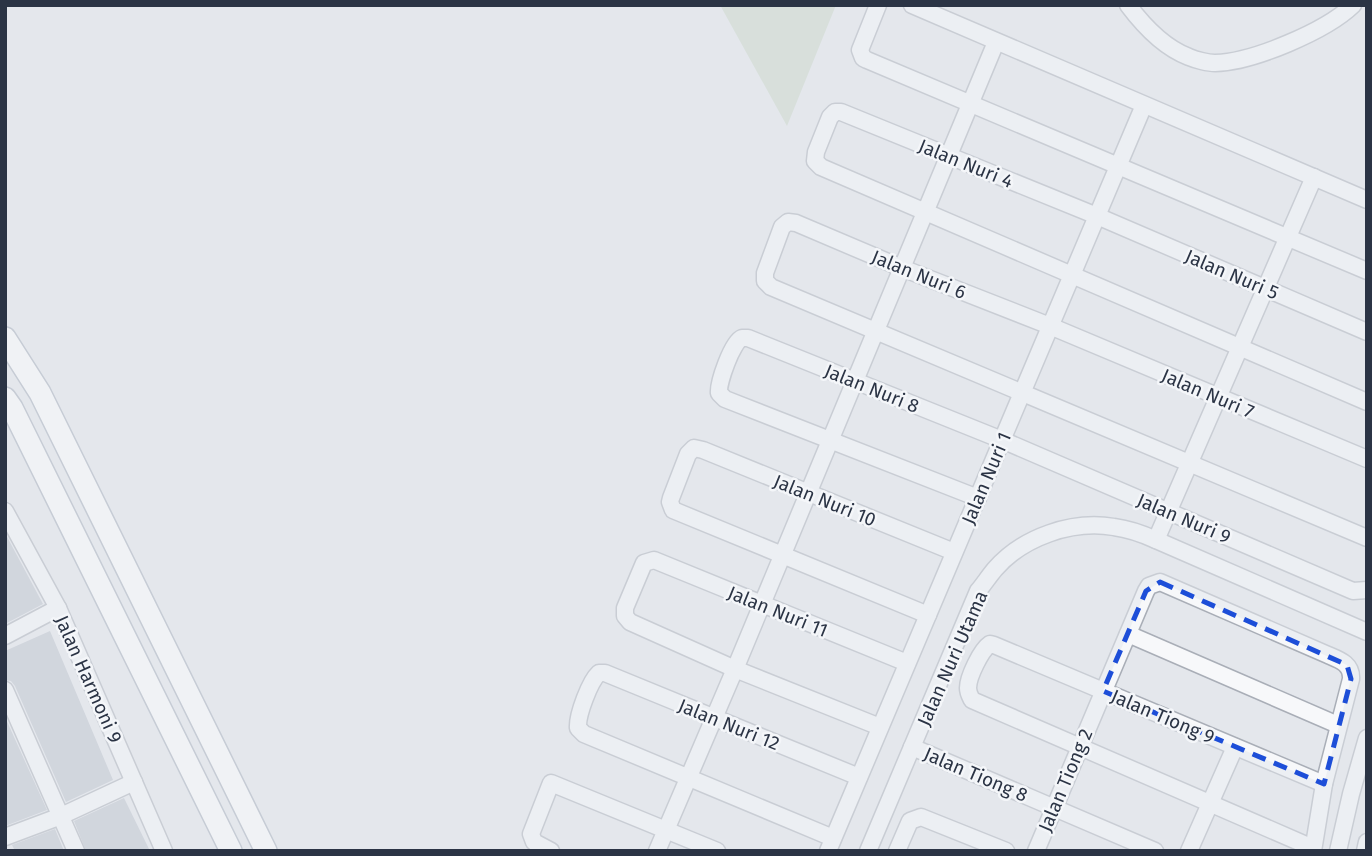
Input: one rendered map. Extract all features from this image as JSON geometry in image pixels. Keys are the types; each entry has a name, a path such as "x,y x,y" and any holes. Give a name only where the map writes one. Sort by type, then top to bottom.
{"main road":[{"path":"5,338 40,393 266,851"},
{"path":"5,398 231,851"}],"street":[{"path":"878,5 861,46 863,58 1367,271"},
{"path":"912,5 1367,200"},
{"path":"1128,5 1157,38 1188,57 1214,63 1241,59 1303,38 1343,15 1353,5"},
{"path":"657,851 736,669 996,42"},
{"name":"Jalan Nuri 1","path":"830,844 1144,105"},
{"name":"Jalan Nuri 4","path":"925,212 818,165 816,152 830,117 835,112 841,112 1097,216"},
{"path":"1156,540 1314,177"},
{"path":"925,212 1367,402"},
{"name":"Jalan Nuri 5","path":"1097,216 1367,332"},
{"name":"Jalan Nuri 6","path":"876,332 768,285 765,273 782,228 788,222 1050,326"},
{"name":"Jalan Nuri 7","path":"1050,326 1367,459"},
{"path":"876,332 1367,538"},
{"name":"Jalan Nuri 8","path":"831,440 722,397 719,384 735,344 741,338 748,338 1002,440"},
{"path":"831,440 978,498"},
{"name":"Jalan Nuri 9","path":"1002,440 1353,591 1367,590"},
{"name":"Jalan Nuri 10","path":"782,556 673,510 671,498 688,454 695,448 703,450 954,552"},
{"name":"Jalan Harmoni 9","path":"5,511 58,608 164,851"},
{"name":"Jalan Nuri Utama","path":"868,851 978,591 996,568 1035,539 1062,530 1089,526 1133,531 1367,632"},
{"path":"782,556 928,615"},
{"name":"Jalan Nuri 11","path":"736,669 627,620 625,608 644,563 654,560 907,663"},
{"name":"Jalan Tiong 2","path":"1035,851 1145,593 1154,583 1166,583 1347,665 1352,674 1338,725"},
{"path":"5,636 58,608"},
{"path":"1079,746 1313,850 1324,784 1338,725 1128,634"},
{"name":"Jalan Tiong 9","path":"1079,746 972,700 968,688 981,653 990,644 1324,784"},
{"path":"736,669 880,727"},
{"name":"Jalan Nuri 12","path":"689,778 580,731 578,719 594,678 599,673 605,673 859,777"},
{"path":"5,690 76,851"},
{"path":"1338,851 1367,738"},
{"name":"Jalan Tiong 8","path":"912,747 1155,851"},
{"path":"1189,851 1235,747"},
{"path":"689,778 830,844"},
{"path":"5,837 61,816 134,782"},
{"path":"551,851 534,842 531,834 551,783 717,851"},
{"path":"897,851 911,821 921,817 1006,851"},
{"path":"1365,851 1367,842"}],"highlighted area":[{"path":"1160,582 1347,665 1351,679 1324,784 1103,691 1146,591"}],"green space":[{"path":"720,5 836,5 787,126"}],"building":[{"path":"5,533 43,604 5,624"},
{"path":"50,631 113,780 66,802 15,686 11,681 5,680 5,651"},
{"path":"5,717 47,810 5,826"},
{"path":"124,798 150,851 86,851 74,821"},
{"path":"55,829 64,851 15,851 12,845"}]}
